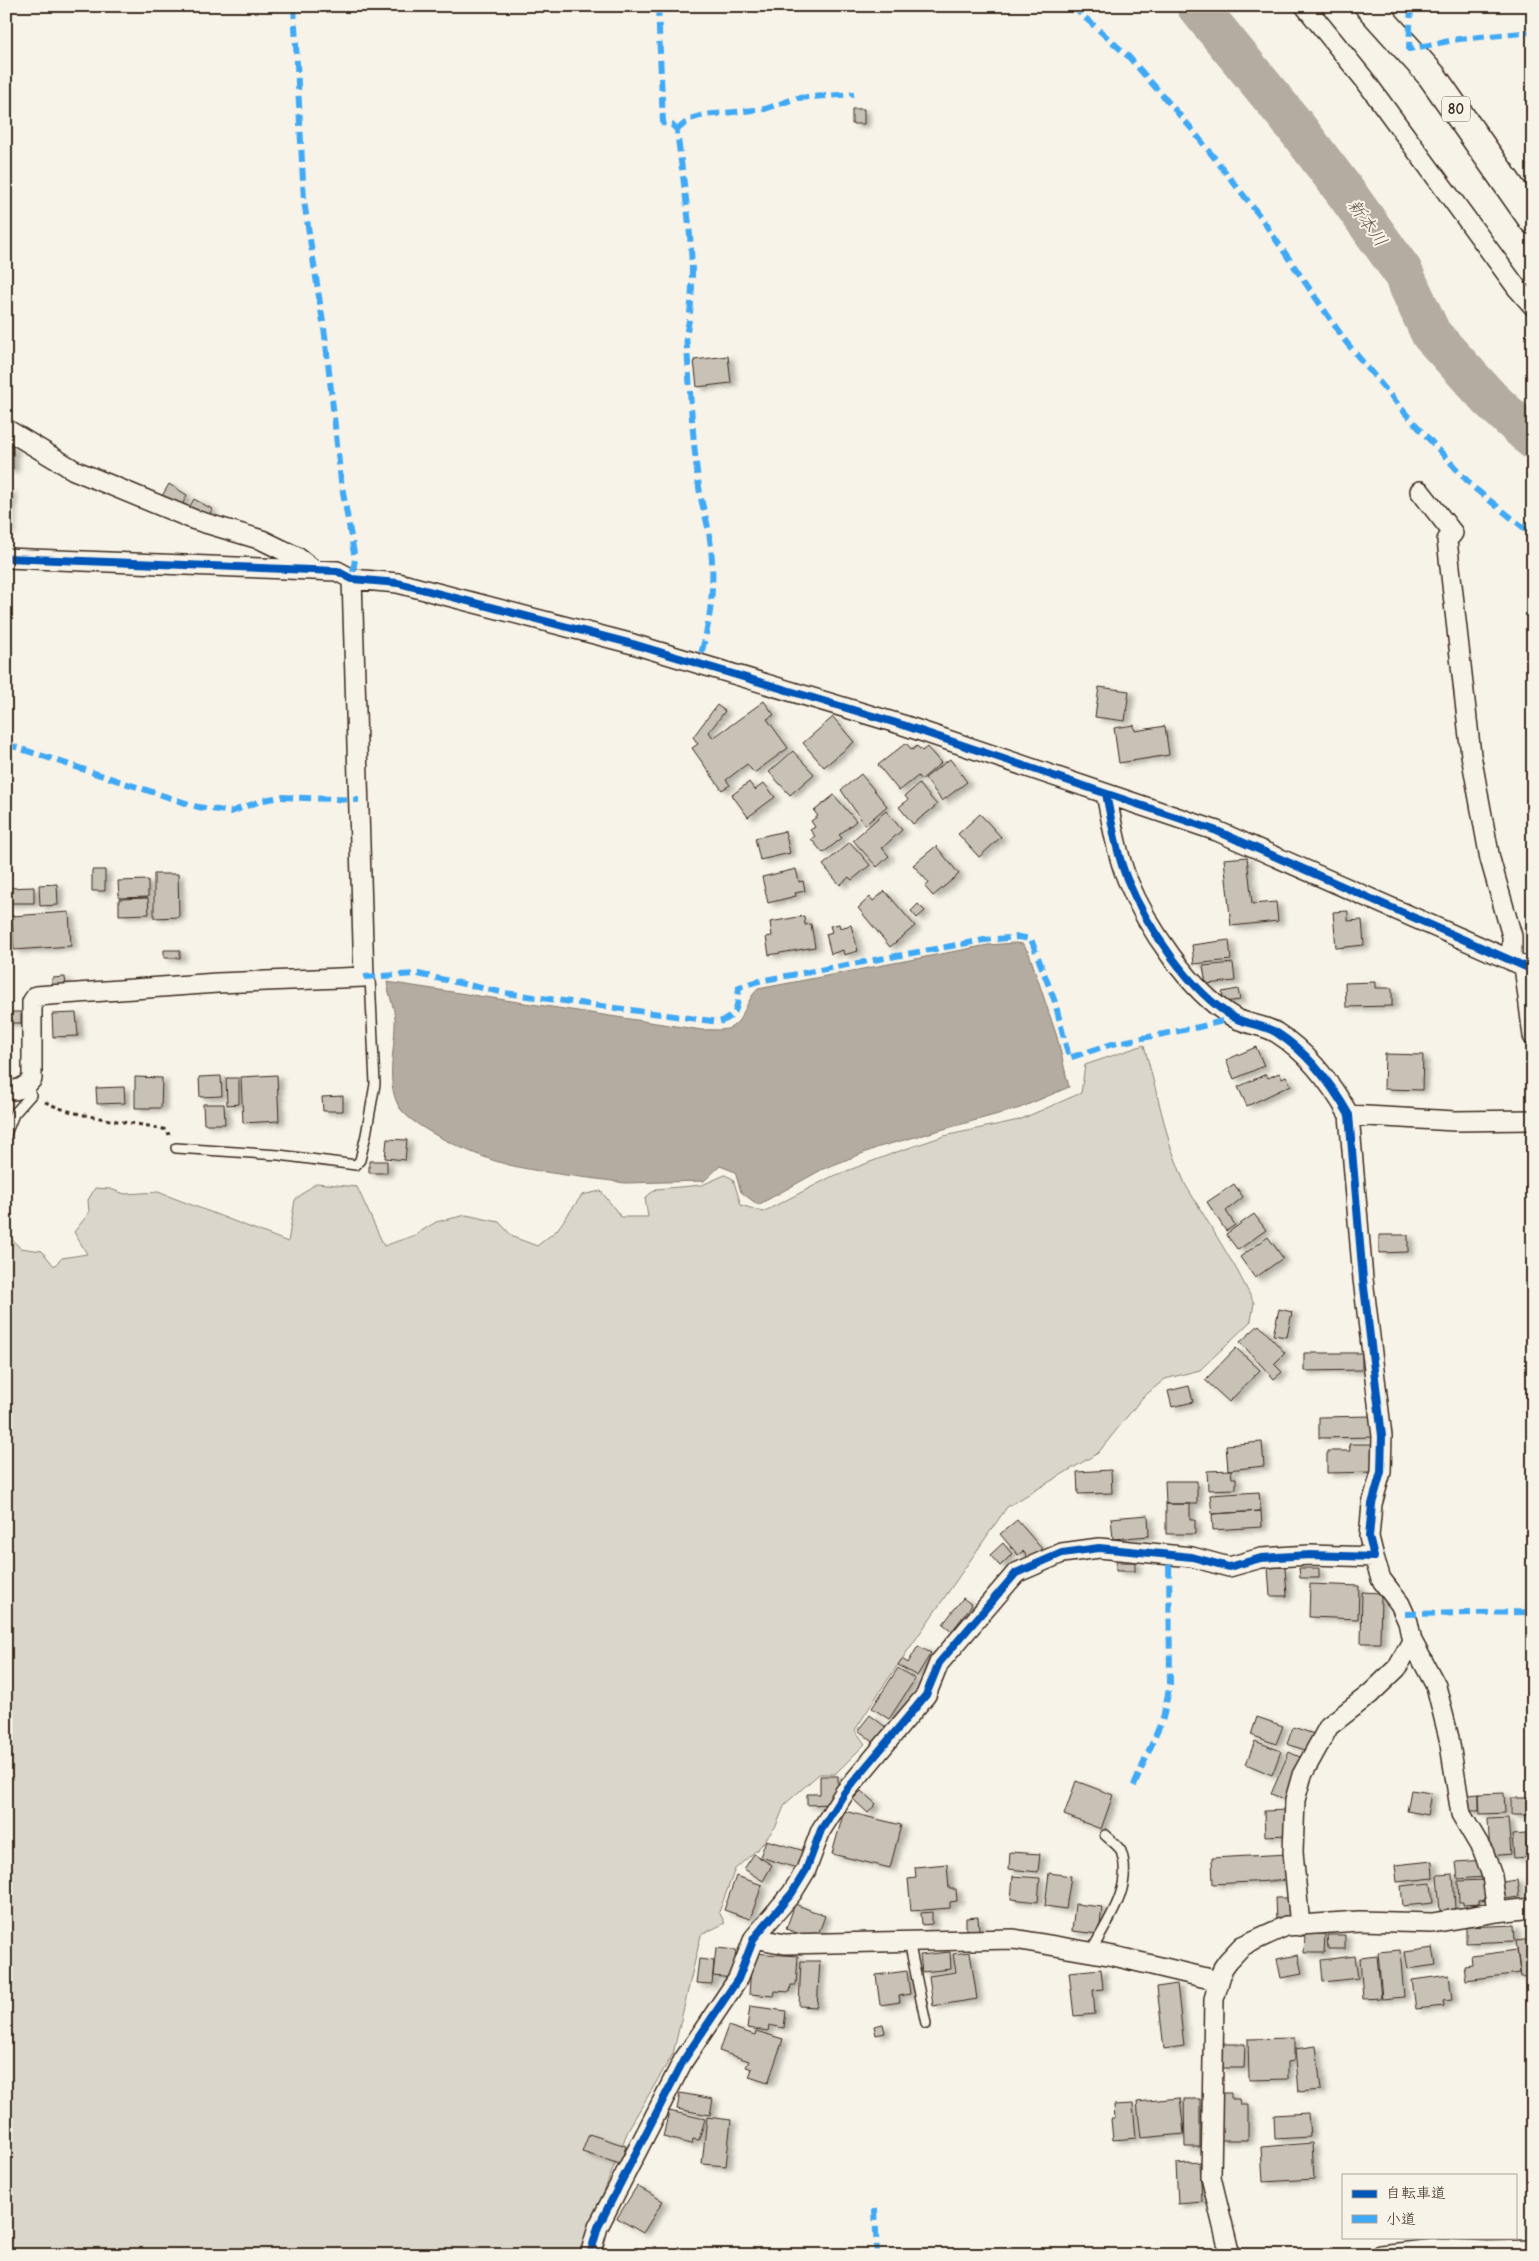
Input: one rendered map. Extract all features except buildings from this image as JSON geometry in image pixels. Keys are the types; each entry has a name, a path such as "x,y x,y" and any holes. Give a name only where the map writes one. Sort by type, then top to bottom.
{"main road":[{"name":"80","path":"1369,6 1432,76 1533,220"}],"street":[{"path":"1305,6 1364,79 1517,288 1533,306"},
{"path":"6,429 74,470 195,520 262,540 297,556 314,570"},
{"path":"1420,490 1453,533 1447,540 1471,755 1490,858 1512,936 1523,966 1533,1036"},
{"path":"6,558 337,571 352,579 398,583 634,644 903,726 1218,831 1523,966"},
{"path":"6,1090 29,1091 32,1079 32,1002 36,996 217,983 364,977 352,579"},
{"path":"1106,794 1115,840 1126,878 1166,950 1198,988 1234,1018 1277,1033 1307,1059 1338,1096 1349,1115 1363,1279 1382,1436 1381,1472 1372,1504 1369,1537 1381,1579 1400,1604 1408,1622 1412,1641 1436,1686 1448,1738 1461,1814 1484,1852 1492,1876 1497,1912"},
{"path":"1349,1115 1455,1121 1533,1120"},
{"path":"590,2255 598,2228 683,2061 738,1979 754,1938 792,1892 806,1870 821,1830 845,1792 926,1695 939,1663 1016,1573 1062,1553 1098,1548 1192,1557 1229,1566 1261,1558 1310,1555 1374,1557"},
{"path":"1300,1926 1293,1852 1295,1800 1302,1775 1329,1726 1370,1694 1397,1668 1412,1641"},
{"path":"1230,2255 1211,2177 1214,1999 1224,1968 1242,1946 1286,1926 1359,1921 1432,1923 1533,1908"},
{"path":"754,1938 785,1944 1014,1940 1091,1952 1219,1981"},
{"path":"1380,2255 1436,2249 1488,2252 1533,2250"}],"lane":[{"path":"176,1148 279,1155 356,1165 360,1160 366,1135 375,1084 370,977"},
{"path":"6,1134 14,1114 29,1091"},
{"path":"1091,1952 1123,1892 1125,1879 1121,1850 1105,1835"},
{"path":"909,1941 926,2024"}],"path":[{"path":"29,1091 62,1110 167,1130 176,1148"}],"shaded area":[{"path":"1023,944 1029,953 1057,1037 1069,1087 1020,1108 879,1147 823,1169 758,1205 741,1192 735,1172 720,1166 704,1181 625,1183 537,1171 497,1162 431,1133 405,1114 398,1105 394,1095 392,1062 395,1018 387,982 702,1030 721,1030 733,1026 737,1022 758,989 988,945"},
{"path":"1144,1045 1170,1145 1185,1184 1237,1270 1254,1303 1251,1321 1200,1370 1165,1379 1142,1398 1098,1453 1007,1507 855,1730 865,1744 835,1774 819,1774 785,1804 776,1826 759,1848 735,1869 719,1912 725,1923 701,1935 673,2054 629,2128 579,2255 6,2255 6,1233 20,1248 42,1251 54,1266 62,1258 87,1254 74,1232 89,1213 88,1200 95,1188 110,1189 125,1194 158,1192 288,1242 295,1200 316,1183 357,1187 384,1246 415,1235 436,1222 466,1215 499,1222 513,1237 537,1246 557,1230 582,1195 601,1191 621,1217 648,1217 645,1198 656,1189 702,1185 725,1175 733,1179 741,1205 763,1212 831,1177 894,1153 944,1136 1019,1120 1081,1093 1085,1065"}],"waterway":[{"name":"新本川","path":"1197,6 1296,127 1402,271 1431,334 1490,399 1533,439"}],"marked path":[{"path":"294,6 304,201 325,335 341,481 355,559 352,579"},
{"path":"658,6 663,123 672,125 677,130 690,233 692,286 686,335 697,468 700,493 709,532 712,565 707,631 698,664"},
{"path":"1072,6 1128,56 1191,128 1259,215 1346,342 1406,414 1473,487 1533,535"},
{"path":"1411,6 1409,49 1459,39 1533,32"},
{"path":"677,130 690,119 704,115 765,109 797,98 854,94"},
{"path":"6,744 198,807 231,812 263,800 281,797 359,800"},
{"path":"364,977 418,974 505,993 719,1022 726,1020 734,1013 739,987 759,981 984,940 1019,937 1031,939 1055,1002 1069,1058 1112,1044 1235,1018"},
{"path":"1134,1786 1163,1718 1170,1684 1169,1555"},
{"path":"1405,1614 1533,1612"},
{"path":"875,2209 877,2255"}],"cycle path":[{"path":"6,558 337,571 352,579 398,583 633,644 903,725 1217,831 1533,970"},
{"path":"590,2255 598,2227 683,2061 738,1979 754,1938 792,1893 806,1870 821,1830 845,1792 926,1695 939,1663 1016,1573 1062,1553 1099,1548 1192,1557 1229,1567 1261,1558 1310,1555 1374,1557 1369,1537 1372,1504 1381,1472 1382,1436 1363,1279 1349,1115 1327,1081 1299,1050 1272,1030 1235,1018 1218,1007 1186,975 1171,956 1146,917 1127,879 1117,848 1106,794"}]}
